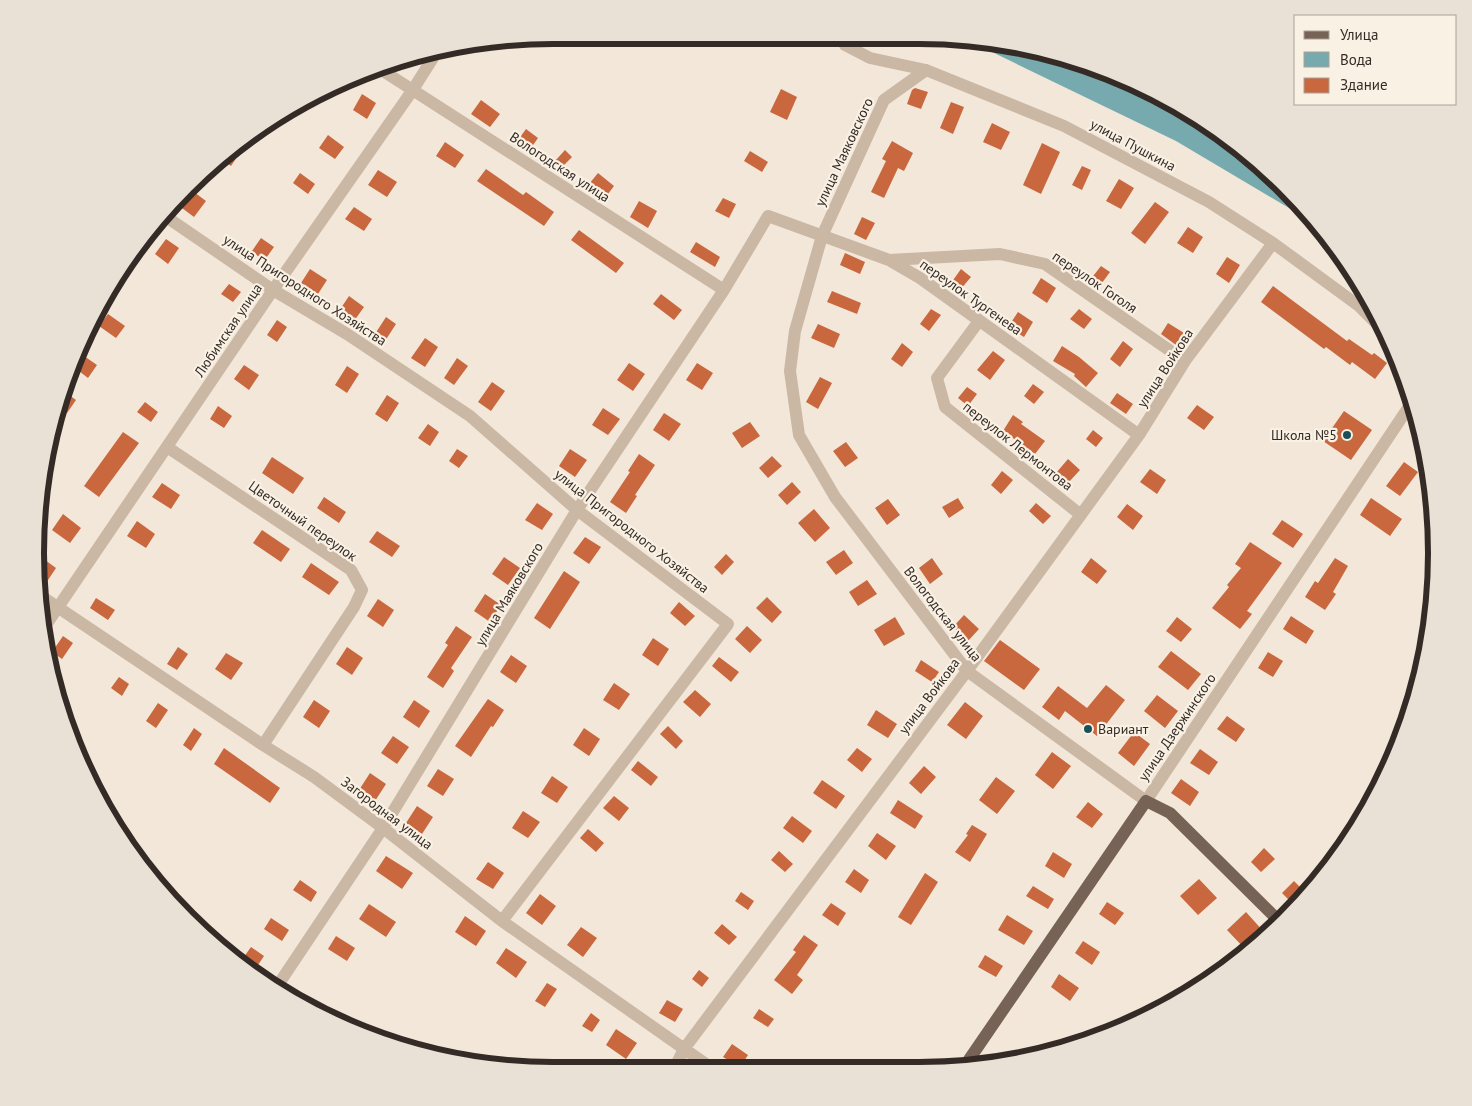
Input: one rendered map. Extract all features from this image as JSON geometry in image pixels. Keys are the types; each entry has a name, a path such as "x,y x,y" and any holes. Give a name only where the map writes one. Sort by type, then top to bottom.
{"main road":[{"name":"Вологодская улица","path":"1146,801 1170,813 1275,917"},
{"name":"улица Дзержинского","path":"969,1059 1146,801"}],"street":[{"name":"улица Пушкина","path":"844,44 870,58 926,70 1064,126 1209,202 1273,243 1359,306 1370,316"},
{"name":"Любимская улица","path":"48,621 433,59"},
{"name":"улица Маяковского","path":"822,236 884,100 926,70"},
{"name":"Вологодская улица","path":"385,73 724,290"},
{"name":"улица Маяковского","path":"280,982 383,828 577,510 724,290 768,216"},
{"name":"переулок Тургенева","path":"768,216 889,260 920,278 1139,436"},
{"name":"улица Пригородного Хозяйства","path":"169,219 273,290 347,334 470,416 577,510 728,624 502,921"},
{"name":"Вологодская улица","path":"822,236 795,331 790,371 800,435 835,497 967,671 1146,801"},
{"name":"улица Войкова","path":"678,1062 684,1049 967,671 1139,436 1185,360 1273,243"},
{"name":"переулок Гоголя","path":"889,260 1000,254 1044,264 1185,360"},
{"name":"переулок Лермонтова","path":"979,321 937,378 945,407 1081,514"},
{"name":"улица Дзержинского","path":"1146,801 1407,409"},
{"name":"Цветочный переулок","path":"167,446 351,570 362,590 354,607 263,745"},
{"name":"Загородная улица","path":"46,600 314,777 502,921 703,1062"}],"water":[{"path":"983,48 1051,61 1083,71 1144,96 1174,112 1229,149 1255,170 1299,214 1176,141"}],"building":[{"path":"915,88 928,92 921,109 907,104 912,90"},
{"path":"781,89 797,97 787,120 770,112"},
{"path":"362,94 376,103 367,119 353,110"},
{"path":"481,100 500,114 490,127 471,114"},
{"path":"951,102 964,107 953,134 940,128"},
{"path":"992,123 1010,132 1001,150 983,142"},
{"path":"526,129 538,138 531,148 518,140"},
{"path":"328,135 344,147 335,159 319,148"},
{"path":"892,141 913,153 904,171 898,168 884,198 871,192 886,161 882,159"},
{"path":"445,142 464,155 455,168 436,156"},
{"path":"1042,143 1060,152 1041,194 1023,185"},
{"path":"565,150 572,157 562,167 555,161"},
{"path":"750,151 768,162 762,172 744,161"},
{"path":"238,153 239,154 231,166 226,163"},
{"path":"1082,166 1091,170 1082,190 1072,185"},
{"path":"486,169 523,195 526,192 554,212 544,226 477,181"},
{"path":"378,170 397,182 387,197 368,185"},
{"path":"300,173 315,184 308,194 293,183"},
{"path":"598,173 614,186 602,202 585,189"},
{"path":"1119,179 1134,188 1121,209 1106,201"},
{"path":"194,192 206,201 194,217 182,208"},
{"path":"723,198 736,204 729,218 715,211"},
{"path":"639,201 657,211 648,228 630,217"},
{"path":"1155,202 1169,212 1145,244 1131,233"},
{"path":"354,207 372,219 364,231 345,219"},
{"path":"862,217 875,223 866,240 854,234"},
{"path":"1188,227 1203,237 1193,253 1177,243"},
{"path":"579,230 624,263 616,273 571,240"},
{"path":"261,238 274,247 264,261 252,251"},
{"path":"166,239 179,248 168,264 155,254"},
{"path":"696,242 720,257 715,267 690,252"},
{"path":"845,253 865,262 860,274 840,265"},
{"path":"1227,257 1240,265 1229,283 1216,274"},
{"path":"1101,266 1110,272 1099,287 1090,280"},
{"path":"310,269 327,280 318,294 301,283"},
{"path":"961,269 971,277 960,290 951,283"},
{"path":"1041,278 1056,288 1047,303 1032,293"},
{"path":"229,284 241,292 233,302 221,294"},
{"path":"1273,286 1347,341 1349,339 1372,355 1374,353 1387,363 1375,379 1352,362 1350,365 1326,347 1324,349 1261,302"},
{"path":"832,291 861,303 857,314 827,302"},
{"path":"661,294 682,310 674,320 653,304"},
{"path":"349,296 364,307 354,321 339,311"},
{"path":"931,309 941,315 929,331 920,324"},
{"path":"1079,309 1092,319 1084,329 1070,319"},
{"path":"1018,312 1033,322 1024,337 1008,327"},
{"path":"108,314 125,326 116,338 99,326"},
{"path":"386,317 396,324 385,341 375,334"},
{"path":"277,320 287,327 277,342 267,335"},
{"path":"1168,323 1184,333 1176,345 1161,334"},
{"path":"818,324 840,334 834,348 811,338"},
{"path":"425,338 438,347 425,367 411,358"},
{"path":"1123,341 1133,349 1120,367 1110,359"},
{"path":"902,343 913,352 902,367 891,359"},
{"path":"1062,346 1098,373 1086,387 1074,376 1075,374 1053,361"},
{"path":"993,351 1005,360 990,380 977,370"},
{"path":"84,356 97,365 88,378 78,370"},
{"path":"457,358 468,366 454,385 444,378"},
{"path":"629,363 645,374 633,391 617,380"},
{"path":"697,363 713,373 702,390 686,380"},
{"path":"244,365 259,375 249,390 234,379"},
{"path":"347,366 359,374 347,393 335,385"},
{"path":"820,377 832,383 818,409 806,402"},
{"path":"492,382 505,391 491,411 478,402"},
{"path":"1033,384 1044,392 1034,404 1024,396"},
{"path":"967,387 977,394 968,406 958,398"},
{"path":"1117,393 1133,404 1126,414 1110,403"},
{"path":"69,395 76,400 67,413 64,411"},
{"path":"387,395 399,403 387,422 375,414"},
{"path":"145,402 158,412 151,422 137,412"},
{"path":"1197,405 1214,417 1204,430 1187,418"},
{"path":"218,406 232,416 224,428 210,419"},
{"path":"603,408 620,419 608,435 592,425"},
{"name":"Школа №5","path":"1344,411 1372,430 1351,460 1323,441"},
{"path":"664,413 681,424 669,441 653,430"},
{"path":"1013,415 1023,422 1021,424 1045,441 1035,454 1003,431"},
{"path":"750,422 760,436 742,448 732,433"},
{"path":"428,424 439,432 430,446 418,438"},
{"path":"1093,430 1103,438 1096,447 1086,439"},
{"path":"123,432 139,443 99,497 84,486"},
{"path":"846,442 858,458 845,467 833,451"},
{"path":"457,449 468,456 459,468 449,461"},
{"path":"570,449 587,460 575,477 559,466"},
{"path":"639,454 655,465 635,495 637,496 626,513 610,502 630,472 628,471"},
{"path":"772,456 782,466 768,478 759,468"},
{"path":"272,457 304,478 293,494 262,473"},
{"path":"1068,459 1080,470 1068,483 1056,473"},
{"path":"1404,462 1418,472 1400,496 1386,486"},
{"path":"1150,469 1166,480 1157,494 1140,482"},
{"path":"1002,471 1013,480 1001,494 991,485"},
{"path":"792,482 801,492 787,505 778,495"},
{"path":"162,483 180,495 171,509 152,497"},
{"path":"324,497 346,512 339,523 317,508"},
{"path":"958,498 964,508 949,518 942,507"},
{"path":"1371,498 1402,519 1390,536 1360,515"},
{"path":"888,499 900,515 887,525 875,508"},
{"path":"537,503 553,514 542,530 525,520"},
{"path":"1036,503 1051,516 1043,524 1029,511"},
{"path":"1127,504 1143,516 1133,530 1117,517"},
{"path":"814,509 830,528 815,542 798,523"},
{"path":"63,514 81,528 70,543 52,530"},
{"path":"1282,520 1303,534 1293,548 1272,534"},
{"path":"137,521 155,534 146,548 127,536"},
{"path":"262,530 290,549 281,562 253,543"},
{"path":"377,531 400,546 392,557 369,542"},
{"path":"585,537 601,547 589,564 573,553"},
{"path":"1250,542 1282,563 1247,611 1252,614 1240,629 1212,608 1241,568 1235,564"},
{"path":"844,550 853,563 836,575 826,562"},
{"path":"726,554 734,562 722,575 714,567"},
{"path":"504,557 520,568 508,585 492,574"},
{"path":"932,558 943,574 930,584 919,568"},
{"path":"1091,558 1107,571 1097,584 1081,572"},
{"path":"1335,558 1348,566 1333,592 1336,594 1325,610 1305,597 1315,581 1318,583"},
{"path":"44,561 56,568 46,583 45,582"},
{"path":"311,563 339,582 329,595 302,577"},
{"path":"564,571 580,582 550,629 534,618"},
{"path":"867,580 877,594 858,606 849,592"},
{"path":"485,594 501,605 490,622 474,611"},
{"path":"767,597 782,612 772,623 756,608"},
{"path":"96,598 115,610 108,620 90,608"},
{"path":"378,599 394,610 383,627 367,616"},
{"path":"679,602 695,616 685,626 670,613"},
{"path":"964,615 979,629 968,641 953,627"},
{"path":"1291,616 1314,631 1306,644 1283,629"},
{"path":"895,617 905,634 884,646 874,630"},
{"path":"1177,617 1192,629 1181,642 1166,631"},
{"path":"456,626 472,637 451,668 454,671 443,688 427,677 448,645 445,643"},
{"path":"747,626 762,640 750,653 735,639"},
{"path":"63,636 73,643 62,659 54,654 54,650"},
{"path":"653,638 669,649 658,666 642,655"},
{"path":"1000,640 1040,669 1024,690 984,661"},
{"path":"178,647 188,654 177,670 167,664"},
{"path":"347,647 363,658 352,675 336,664"},
{"path":"1171,651 1201,674 1188,690 1158,667"},
{"path":"1268,652 1283,661 1273,677 1258,668"},
{"path":"226,653 243,663 231,680 215,669"},
{"path":"511,655 527,666 516,683 500,672"},
{"path":"719,657 739,672 731,682 712,666"},
{"path":"921,660 939,672 932,682 915,671"},
{"path":"119,677 129,684 122,696 111,688"},
{"path":"614,683 630,694 619,710 603,700"},
{"path":"1106,685 1125,700 1097,736 1065,711 1059,720 1042,707 1058,686 1087,708"},
{"path":"695,690 711,704 700,717 683,702"},
{"path":"1157,695 1178,711 1165,728 1144,711"},
{"path":"488,699 504,710 471,757 455,746"},
{"path":"314,700 330,711 319,728 303,717"},
{"path":"414,700 430,711 419,728 403,717"},
{"path":"965,702 983,716 966,739 947,725"},
{"path":"158,703 168,710 156,728 146,721"},
{"path":"876,710 897,724 888,738 867,725"},
{"path":"1227,716 1245,729 1236,742 1217,729"},
{"path":"668,726 683,741 676,749 660,734"},
{"path":"194,728 202,734 191,751 183,745"},
{"path":"584,728 600,739 589,756 573,745"},
{"path":"1134,732 1150,744 1134,766 1118,753"},
{"path":"393,736 409,747 397,764 381,753"},
{"path":"224,748 280,788 270,803 214,764"},
{"path":"857,748 872,759 862,772 847,760"},
{"path":"1200,749 1218,762 1209,775 1190,763"},
{"path":"1052,752 1071,766 1053,789 1035,775"},
{"path":"638,761 658,777 651,786 631,770"},
{"path":"924,766 936,777 921,794 909,783"},
{"path":"438,769 454,779 443,796 427,786"},
{"path":"370,773 386,784 375,801 359,790"},
{"path":"552,776 568,787 557,803 541,793"},
{"path":"996,777 1015,791 997,814 979,800"},
{"path":"1181,779 1199,792 1190,806 1171,793"},
{"path":"822,780 845,796 836,809 813,793"},
{"path":"614,796 629,808 619,821 603,808"},
{"path":"898,800 923,816 915,829 890,813"},
{"path":"1088,802 1103,814 1092,828 1076,817"},
{"path":"417,806 433,817 422,834 406,823"},
{"path":"523,811 540,822 528,838 512,828"},
{"path":"792,816 812,831 803,843 783,828"},
{"path":"972,825 987,834 970,862 955,852 968,835 966,834"},
{"path":"588,829 604,843 596,852 580,838"},
{"path":"877,833 896,846 886,860 868,846"},
{"path":"1264,848 1275,859 1261,872 1251,862"},
{"path":"779,851 793,864 785,872 771,860"},
{"path":"1053,852 1072,864 1064,878 1045,866"},
{"path":"386,856 413,873 402,889 376,871"},
{"path":"488,862 504,873 493,889 476,879"},
{"path":"854,869 869,880 861,893 845,882"},
{"path":"925,873 938,882 911,925 898,917"},
{"path":"1199,879 1217,898 1198,915 1180,896"},
{"path":"300,880 317,892 311,902 293,890"},
{"path":"1294,881 1302,889 1290,901 1282,893"},
{"path":"1033,886 1054,899 1048,909 1026,896"},
{"path":"741,892 754,901 748,910 735,901"},
{"path":"540,894 556,906 542,925 526,913"},
{"path":"1107,902 1124,913 1115,925 1099,914"},
{"path":"831,903 846,913 838,926 822,915"},
{"path":"369,904 396,922 386,937 359,919"},
{"path":"1246,912 1262,930 1242,946 1227,930"},
{"path":"1007,915 1033,931 1024,945 998,930"},
{"path":"465,916 486,931 476,946 455,932"},
{"path":"271,918 289,930 282,941 264,929"},
{"path":"722,924 737,937 729,945 714,933"},
{"path":"581,927 597,938 583,957 567,945"},
{"path":"804,935 818,945 797,975 803,980 792,994 774,980 796,952 793,950"},
{"path":"336,936 355,948 347,961 328,949"},
{"path":"1083,941 1100,952 1092,965 1075,953"},
{"path":"251,947 264,956 257,967 244,957"},
{"path":"506,948 527,962 516,978 496,963"},
{"path":"985,955 1003,966 996,977 978,967"},
{"path":"699,970 709,978 702,987 692,979"},
{"path":"1059,974 1079,988 1070,1001 1051,987"},
{"path":"547,983 557,989 545,1007 535,1001"},
{"path":"299,992 324,1008 298,994"},
{"path":"667,1000 683,1009 675,1022 659,1013"},
{"path":"759,1009 774,1019 768,1027 753,1018"},
{"path":"591,1013 600,1020 592,1032 582,1026"},
{"path":"616,1029 637,1043 626,1059 606,1045"},
{"path":"732,1044 748,1055 743,1062 732,1062 723,1057"}],"place":[{"name":"Школа №5","path":"1347,435"},
{"name":"Вариант","path":"1088,729"}]}
